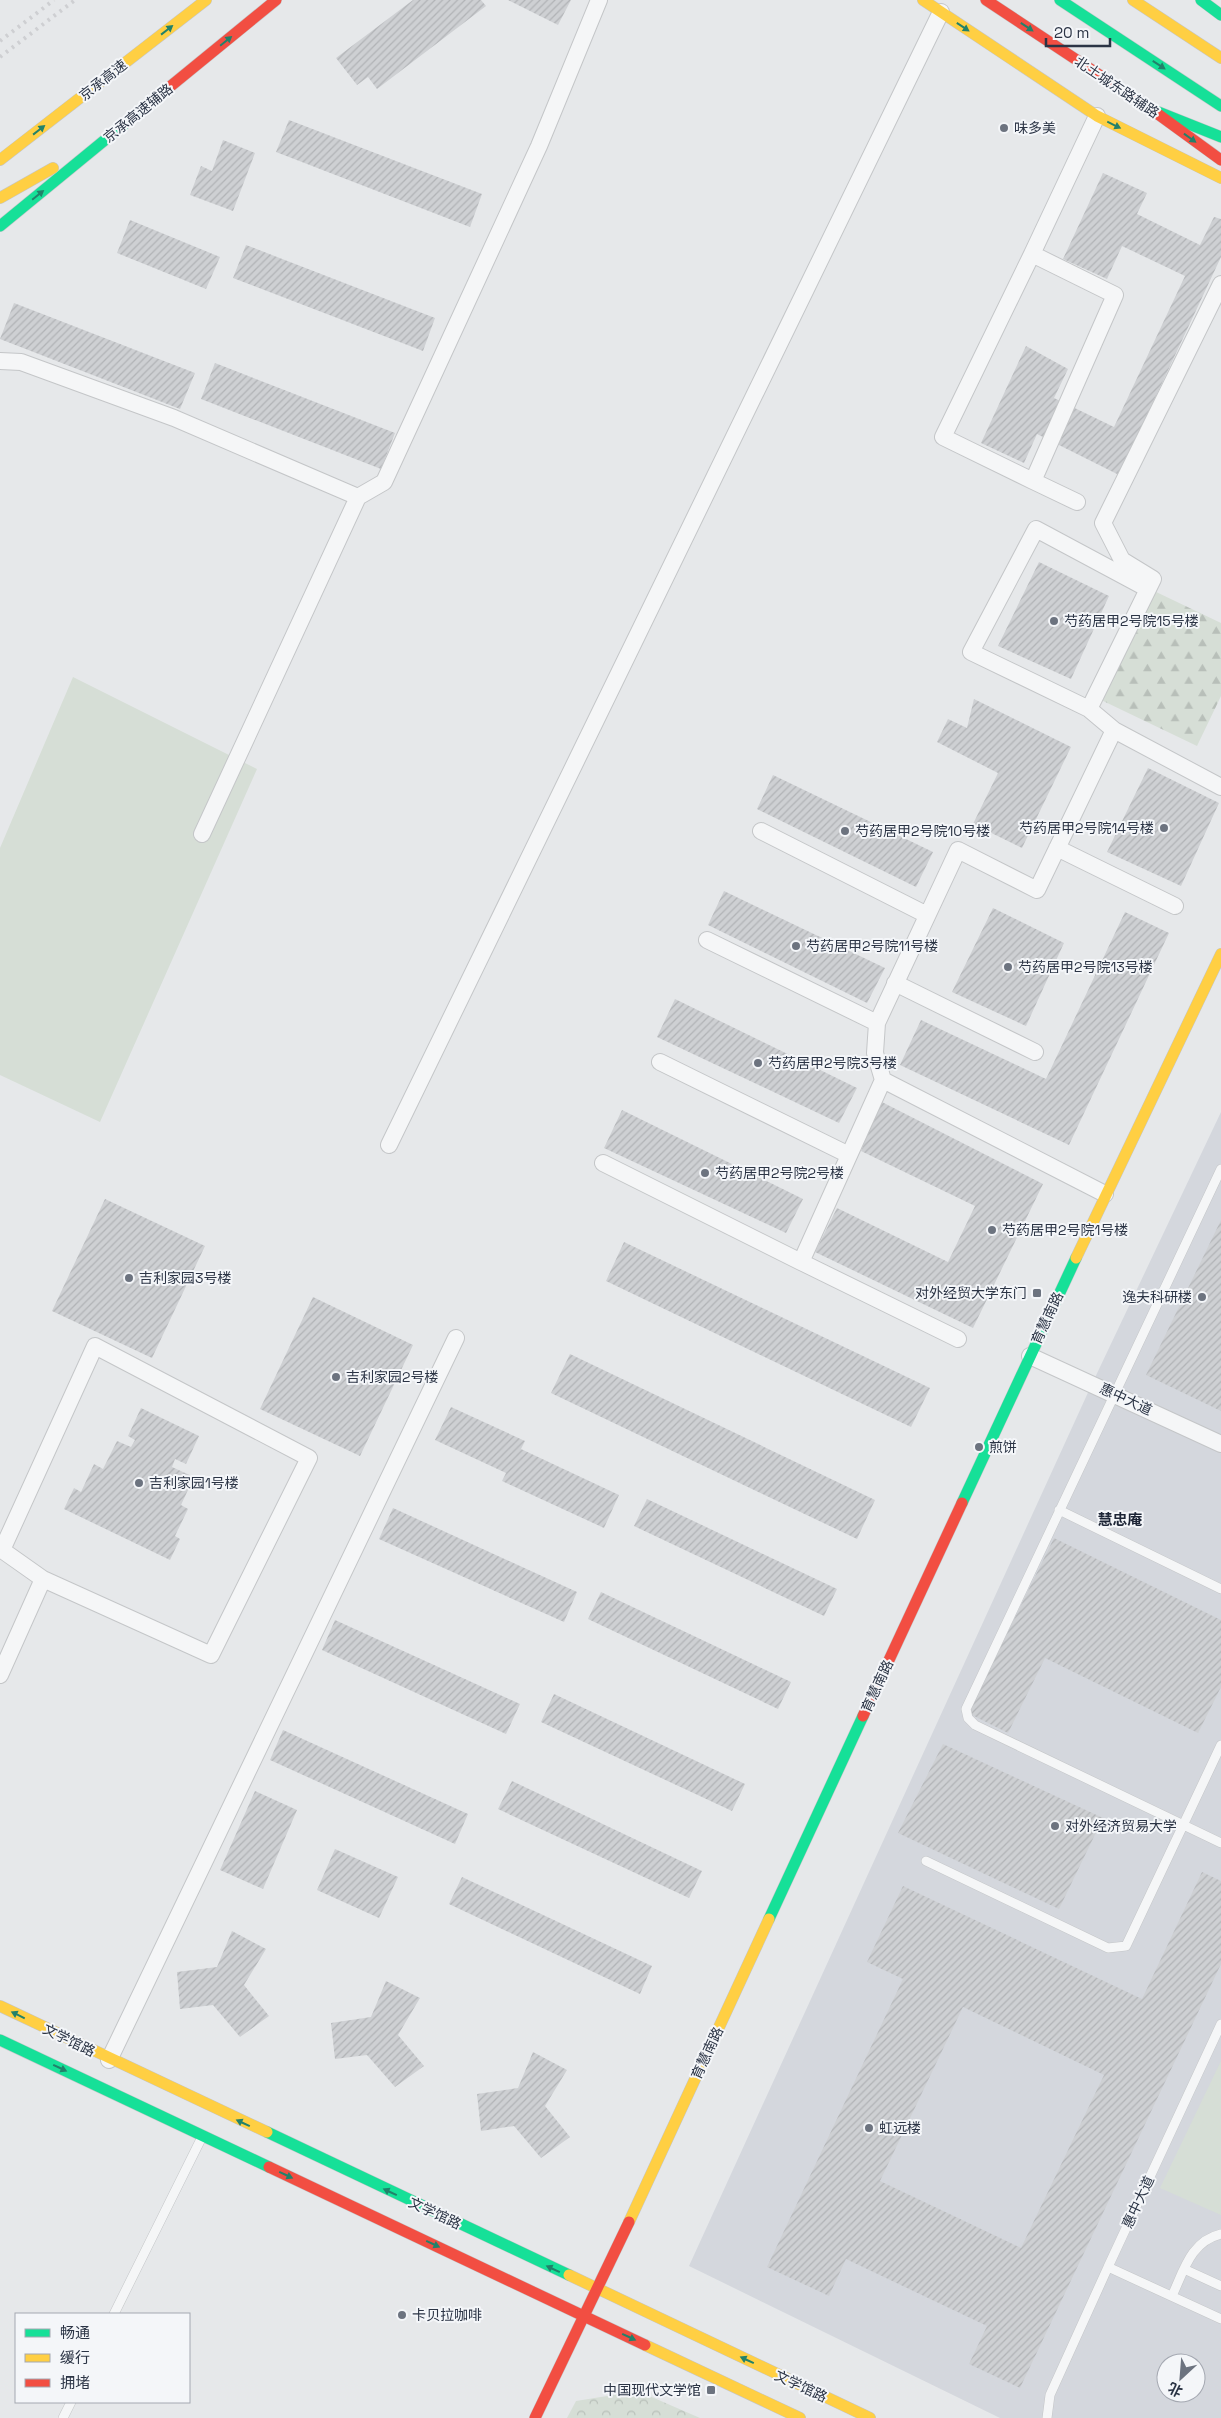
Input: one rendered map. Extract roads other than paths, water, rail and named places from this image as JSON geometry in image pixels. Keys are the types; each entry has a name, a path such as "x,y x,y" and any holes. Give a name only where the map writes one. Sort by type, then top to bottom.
{"main road":[{"name":"京承高速","path":"0,160 206,0"},
{"name":"京承高速辅路","path":"0,226 276,0"},
{"path":"923,0 1097,116 1221,178"},
{"name":"北土城东路辅路","path":"986,0 1151,109 1221,160"},
{"path":"1060,0 1221,106"},
{"path":"1133,0 1221,58"},
{"path":"1201,0 1221,15"},
{"path":"1151,109 1221,137"},
{"path":"0,198 107,139"},
{"name":"育慧南路","path":"535,2418 597,2290 1105,1194 1221,954"},
{"name":"文学馆路","path":"0,2006 109,2060 870,2418"},
{"name":"文学馆路","path":"0,2040 800,2418"}],"street":[{"path":"202,834 358,497 384,482 539,146 599,0"},
{"path":"389,1144 941,12"},
{"path":"1077,502 943,437 1097,116"},
{"path":"1032,254 1115,296 1033,481"},
{"path":"1089,709 1153,579 1122,560 1103,523 1221,284"},
{"path":"0,361 21,362 174,418 358,497"},
{"path":"1148,589 1036,529 970,652 1089,709 1114,730 1221,787"},
{"path":"801,1262 883,1080 875,1053 877,1023 958,850 1037,890 1114,730"},
{"path":"762,832 927,915"},
{"path":"1057,848 1175,906"},
{"path":"707,940 877,1023"},
{"path":"895,984 1035,1052"},
{"path":"660,1062 849,1154"},
{"path":"883,1080 1105,1194"},
{"path":"603,1163 958,1339"},
{"path":"109,2060 456,1338"},
{"path":"95,1346 309,1458 211,1655 43,1579 2,1550 95,1346"},
{"name":"惠中大道","path":"1030,1356 1221,1444"},
{"path":"0,1675 43,1579"}],"lane":[{"path":"1221,1169 966,1709 968,1718 975,1725 1221,1843"},
{"path":"1059,1510 1221,1589"},
{"path":"926,1861 1108,1948 1126,1946 1221,1745"},
{"name":"惠中大道","path":"1047,2418 1050,2396 1221,2024"},
{"path":"114,2313 202,2136"},
{"path":"1172,2296 1196,2246 1208,2237 1221,2234"},
{"path":"1108,2267 1221,2319"},
{"path":"1184,2269 1221,2286"},
{"path":"63,2418 70,2403"}],"railway":[{"path":"0,41 54,0"},
{"path":"0,57 75,0"}],"place":[{"name":"味多美","path":"1004,128"},
{"name":"芍药居甲2号院15号楼","path":"1054,621"},
{"name":"芍药居甲2号院14号楼","path":"1164,828"},
{"name":"芍药居甲2号院10号楼","path":"845,831"},
{"name":"芍药居甲2号院11号楼","path":"796,946"},
{"name":"芍药居甲2号院13号楼","path":"1008,967"},
{"name":"芍药居甲2号院3号楼","path":"758,1063"},
{"name":"芍药居甲2号院2号楼","path":"705,1173"},
{"name":"芍药居甲2号院1号楼","path":"992,1230"},
{"name":"吉利家园3号楼","path":"129,1278"},
{"name":"对外经贸大学东门","path":"1037,1293"},
{"name":"逸夫科研楼","path":"1202,1297"},
{"name":"吉利家园2号楼","path":"336,1377"},
{"name":"煎饼","path":"979,1447"},
{"name":"吉利家园1号楼","path":"139,1483"},
{"name":"对外经济贸易大学","path":"1055,1826"},
{"name":"虹远楼","path":"869,2128"},
{"name":"卡贝拉咖啡","path":"402,2315"},
{"name":"中国现代文学馆","path":"711,2390"}],"district":[{"name":"慧忠庵","path":"1120,1520"}]}
